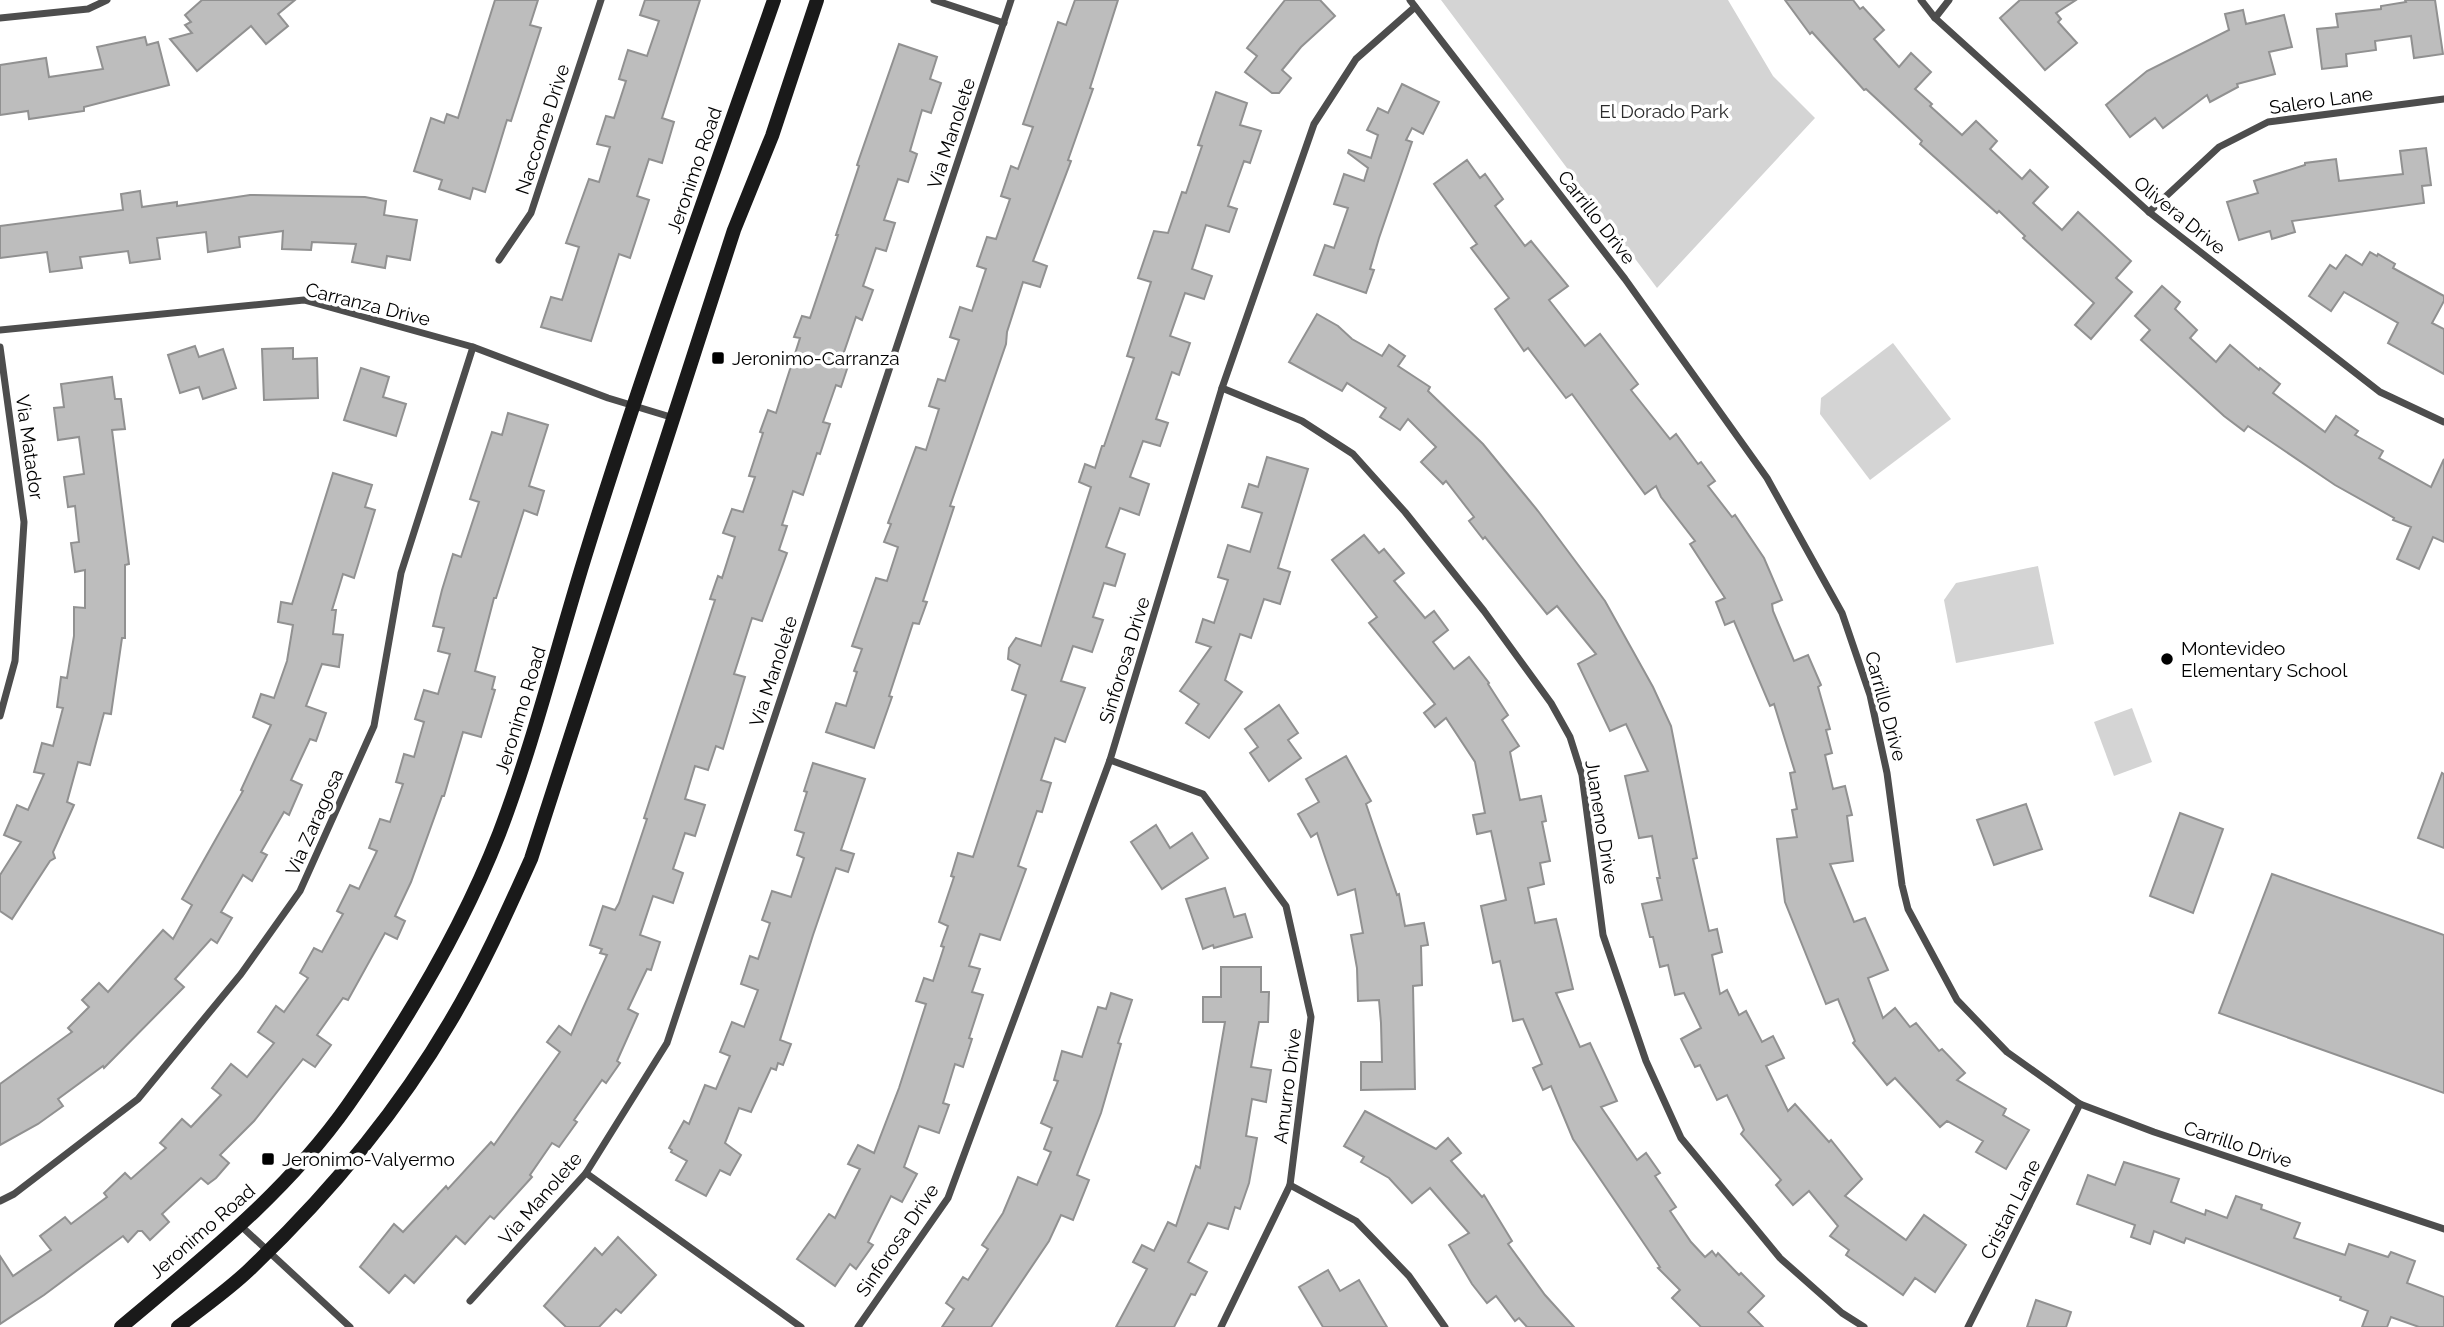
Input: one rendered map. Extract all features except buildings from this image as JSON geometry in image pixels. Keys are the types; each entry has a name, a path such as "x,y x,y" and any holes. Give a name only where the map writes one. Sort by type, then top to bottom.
{"main road":[{"name":"Jeronimo Road","path":"121,1327 241,1226 307,1156 346,1107 430,977 474,894 517,783 584,560 666,308 774,0"},
{"path":"178,1327 247,1272 343,1173 390,1113 438,1042 487,955 531,859 734,230 772,135 817,0"}],"street":[{"path":"0,18 88,9 107,0"},
{"name":"Naccome Drive","path":"499,260 531,213 600,0"},
{"path":"934,0 1004,23"},
{"name":"Via Manolete","path":"470,1301 586,1173 667,1043 1011,0"},
{"name":"Carrillo Drive","path":"1410,0 1625,279 1767,478 1842,613 1870,695 1887,774 1902,885 1908,909 1957,1000 2007,1052 2080,1104 2154,1132 2444,1229"},
{"name":"Olivera Drive","path":"1921,0 1935,18 2149,212 2380,392 2444,422"},
{"path":"1935,18 1949,0"},
{"name":"Sinforosa Drive","path":"858,1327 948,1198 1111,760 1222,388 1314,124 1356,59 1415,8"},
{"name":"Salero Lane","path":"2149,212 2219,147 2268,122 2444,99"},
{"name":"Carranza Drive","path":"0,330 304,300 473,347 608,398 674,418"},
{"name":"Via Matador","path":"0,347 24,522 15,661 0,716"},
{"name":"Via Zaragosa","path":"0,1201 14,1194 138,1099 241,974 300,891 374,726 401,573 473,347"},
{"name":"Juaneno Drive","path":"1222,388 1302,421 1353,454 1405,512 1468,591 1551,703 1570,737 1582,775 1603,935 1646,1061 1681,1138 1780,1258 1842,1313 1864,1327"},
{"name":"Amurro Drive","path":"1111,760 1203,794 1286,906 1311,1017 1290,1185 1221,1327"},
{"name":"Cristan Lane","path":"1968,1327 2080,1104"},
{"path":"586,1173 801,1327"},
{"path":"1290,1185 1356,1221 1409,1276 1445,1327"},
{"path":"241,1226 350,1327"}],"green space":[{"name":"El Dorado Park","path":"1441,0 1728,0 1773,76 1815,118 1657,288"},
{"path":"1893,343 1951,419 1870,480 1820,414 1821,398"},
{"path":"2038,566 2054,644 1956,663 1944,600 1956,583"},
{"path":"2132,708 2152,762 2114,776 2094,722"}],"place":[{"name":"Jeronimo-Carranza","path":"718,358"},
{"name":"Montevideo Elementary School","path":"2167,659"},
{"name":"Jeronimo-Valyermo","path":"268,1159"}]}
